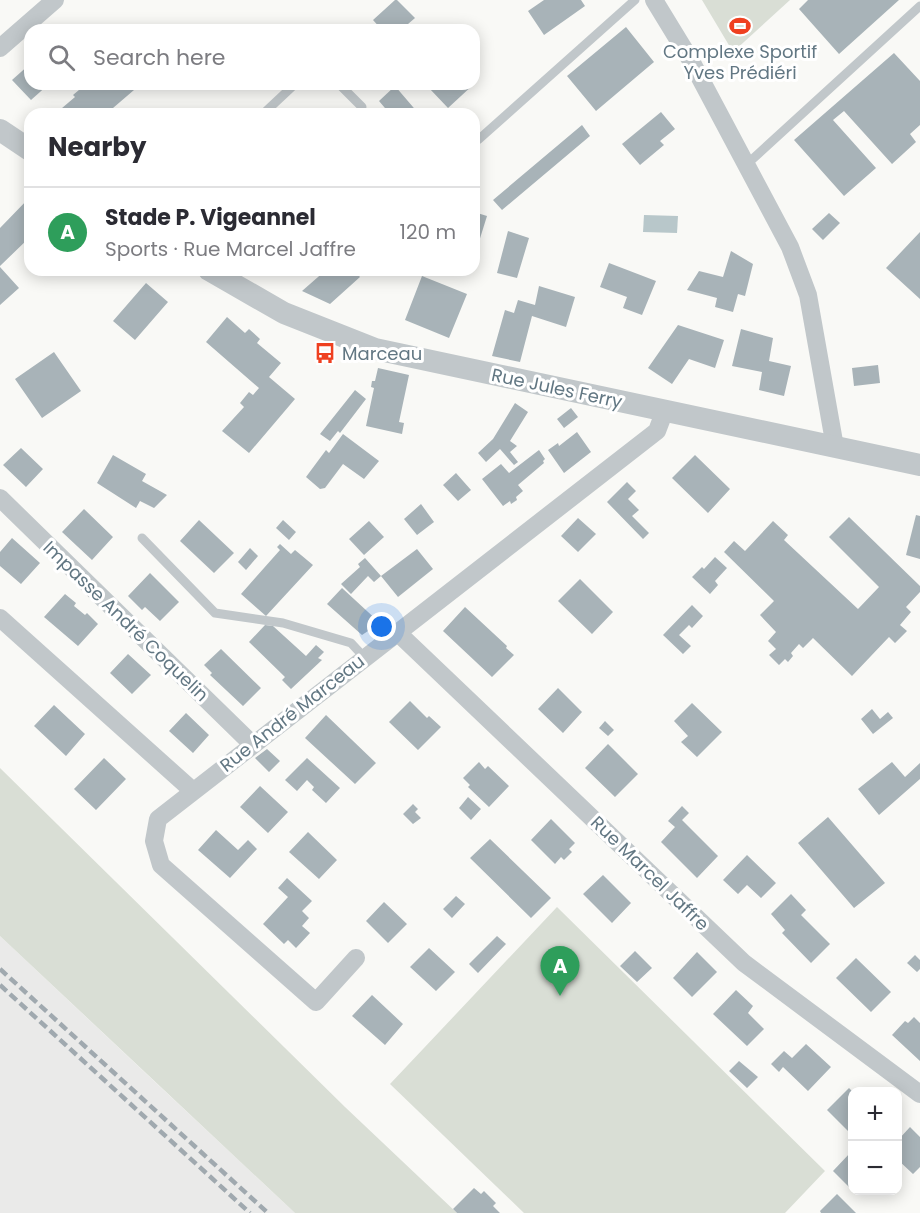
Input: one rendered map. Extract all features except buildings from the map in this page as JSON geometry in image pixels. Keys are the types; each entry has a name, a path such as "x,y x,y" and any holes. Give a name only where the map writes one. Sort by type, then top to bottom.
{"street":[{"path":"28,24 55,0"},
{"path":"654,0 690,58 790,247 804,282 835,447"},
{"path":"0,48 24,27"},
{"path":"0,130 24,146"},
{"name":"Rue Jules Ferry","path":"219,276 284,313 375,348 920,465"},
{"name":"Rue André Marceau","path":"356,958 316,1002 161,865 154,841 158,819 657,431 665,410"},
{"name":"Impasse André Coquelin","path":"0,498 252,744"},
{"path":"0,618 192,791"},
{"name":"Rue Marcel Jaffre","path":"397,633 744,963 920,1094"}],"lane":[{"path":"480,138 635,0"},
{"path":"746,165 920,6"},
{"path":"269,108 289,90"},
{"path":"345,90 362,107"},
{"path":"142,538 215,613 283,624 351,643 364,657"}],"shaded area":[{"name":"Complexe Sportif Yves Prédiéri","path":"702,0 790,0 733,52"},
{"path":"644,215 678,216 677,233 643,232"},
{"path":"0,768 345,1107 457,1213 295,1213 0,936"},
{"path":"557,907 825,1171 785,1213 524,1213 390,1084"},
{"path":"0,936 155,1082 295,1213 0,1213"}],"railway":[{"path":"0,969 268,1213"},
{"path":"0,985 250,1213"}],"place":[{"name":"Complexe Sportif Yves Prédiéri","path":"740,26"},
{"name":"Marceau","path":"325,353"},
{"name":"Stade P. Vigeannel","path":"560,996"}]}
